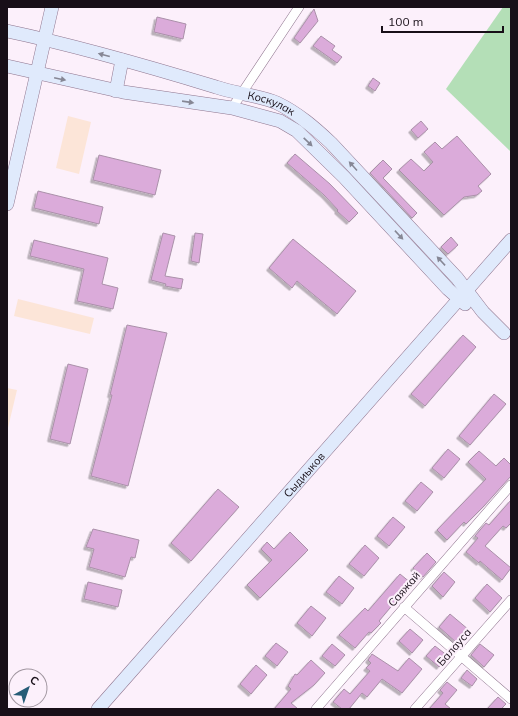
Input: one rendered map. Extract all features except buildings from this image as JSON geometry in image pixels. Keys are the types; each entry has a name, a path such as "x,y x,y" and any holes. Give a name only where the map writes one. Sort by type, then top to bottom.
{"street":[{"path":"7,204 52,7"},
{"path":"232,108 299,7"},
{"name":"Коскулак","path":"7,31 45,39 241,95 277,103 309,122 331,143 463,295"},
{"path":"116,91 122,60"},
{"name":"Коскулак","path":"7,66 116,91 232,108 280,121 298,131 463,295"},
{"name":"Сыдиыков","path":"98,709 511,240"},
{"path":"463,295 508,336"},
{"name":"Саяжай","path":"316,709 511,485"},
{"name":"Балауса","path":"416,709 511,600"},
{"path":"404,608 511,699"}],"shaded area":[{"path":"68,116 91,122 79,174 56,168"},
{"path":"18,299 94,318 90,334 14,316"},
{"path":"7,388 17,390 7,432"}],"green space":[{"path":"503,7 511,7 511,152 446,89"}]}
